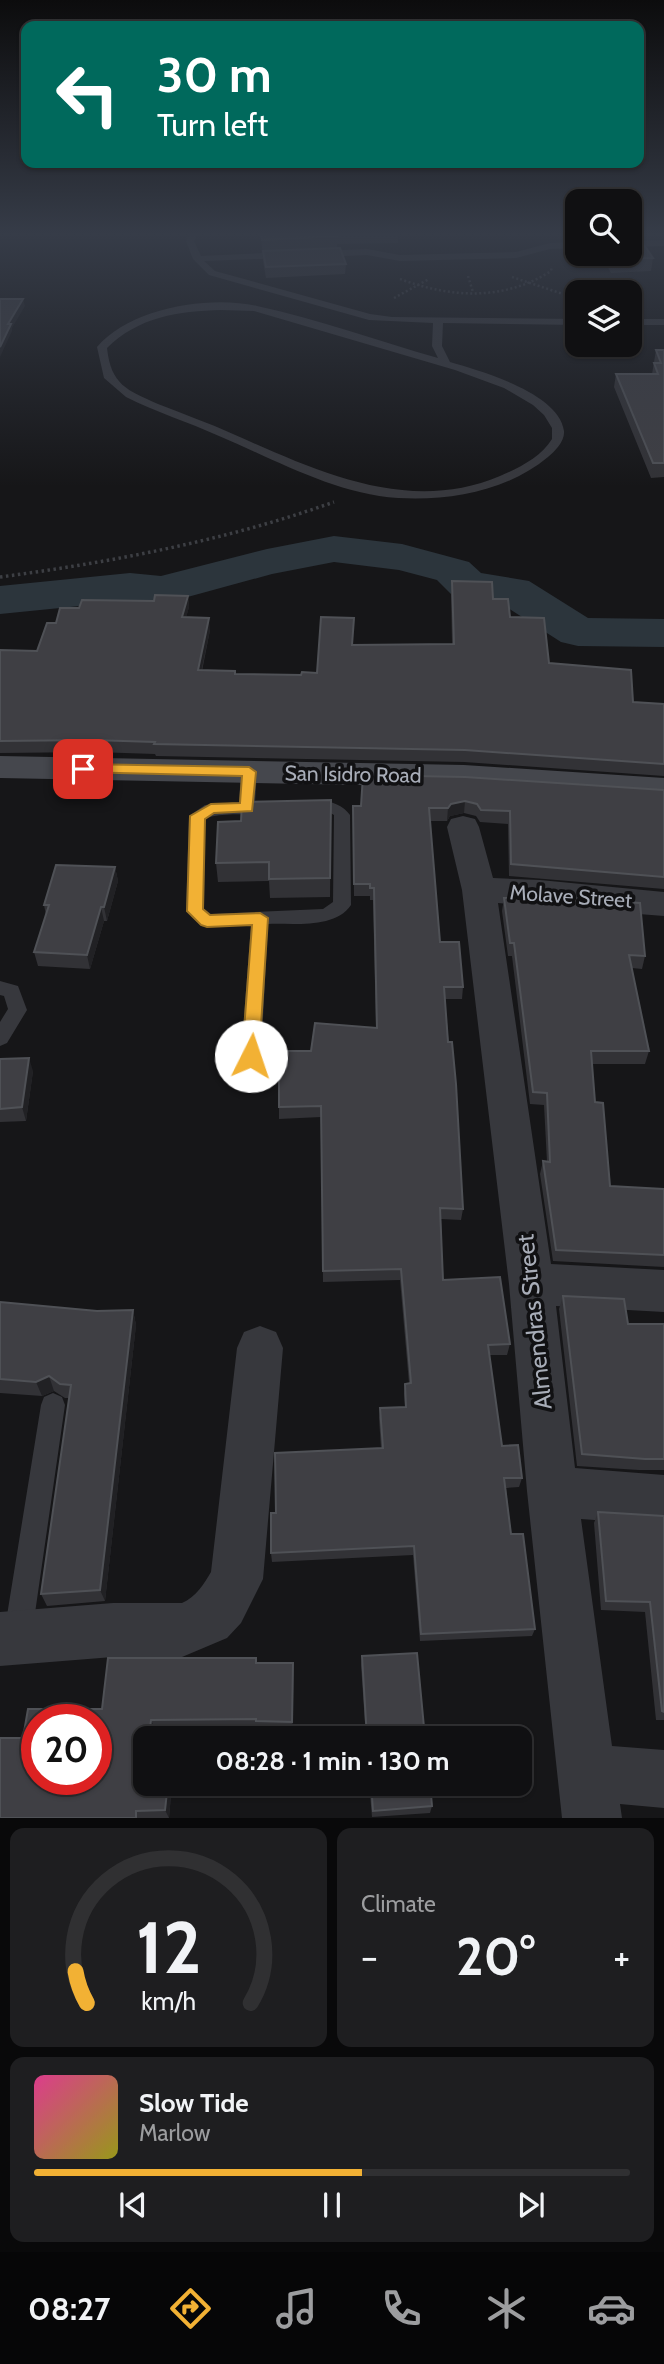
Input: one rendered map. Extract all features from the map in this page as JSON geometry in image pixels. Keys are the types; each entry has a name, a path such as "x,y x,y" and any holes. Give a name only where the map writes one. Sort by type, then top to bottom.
{"main road":[{"name":"San Isidro Road","path":"0,767 464,776 664,789"}],"street":[{"name":"Almendras Street","path":"463,827 479,890 531,1284 552,1491 590,1795"},
{"name":"Molave Street","path":"479,890 540,892 664,906"},
{"path":"531,1284 664,1291"},
{"path":"9,1638 113,1630 182,1630 208,1619 222,1604 237,1579 260,1348"},
{"path":"552,1491 664,1500"},
{"path":"590,1795 664,1779"}],"lane":[{"path":"152,318 122,329 102,347 104,365 110,380 119,388 161,408 359,488 400,494 472,488 512,477 539,460 556,443 559,432 545,408 508,386 446,364 289,318"},
{"path":"381,318 438,322 565,322"},
{"path":"438,322 437,346 446,364"},
{"path":"642,322 664,322"},
{"path":"247,807 249,772"},
{"path":"331,806 340,810 342,905 326,915 207,921 195,911 197,816 211,809 247,807 331,806"},
{"path":"251,1056 260,918"},
{"path":"0,988 11,991 18,1010 0,1038"},
{"path":"9,1638 53,1405"}],"path":[{"path":"0,576 103,563 292,517 324,508 359,488"}],"building":[{"path":"0,318 12,318 8,324 11,324 0,347"},
{"path":"656,350 664,350 664,463 653,463 616,374 658,374 654,363 661,363"},
{"path":"452,581 492,582 493,599 508,599 510,617 544,618 549,663 631,670 633,702 664,704 664,764 465,750 154,744 155,742 92,740 0,741 0,650 37,651 47,623 56,623 60,608 79,608 82,600 154,601 155,595 188,596 182,617 209,618 198,670 235,671 235,674 301,675 302,672 317,673 321,617 354,618 352,645 454,644"},
{"path":"363,775 465,777 664,790 664,877 511,864 510,811 481,810 477,804 465,801 451,804 448,808 429,808 440,942 459,942 463,987 444,987 448,1042 452,1042 456,1084 463,1209 440,1208 443,1280 500,1277 510,1344 488,1345 502,1446 518,1445 522,1478 504,1478 511,1534 523,1534 535,1629 421,1634 414,1546 271,1553 271,1513 276,1513 275,1453 383,1448 380,1408 406,1407 405,1384 411,1383 401,1269 323,1271 321,1106 279,1107 279,1051 311,1051 315,1023 377,1028 374,888 370,888 370,884 354,884 353,806 361,806"},
{"path":"331,800 330,878 269,879 269,862 216,863 218,822 241,821 242,802"},
{"path":"56,865 115,867 87,955 34,952 49,905 44,905"},
{"path":"511,894 640,903 645,956 629,955 649,1051 591,1051 595,1102 603,1103 610,1186 664,1189 664,1255 556,1250 543,1161 550,1162 547,1093 533,1092 514,943 510,943 504,898 511,898"},
{"path":"29,1058 22,1107 0,1109 0,1059"},
{"path":"563,1296 624,1299 628,1324 664,1324 664,1459 582,1454"},
{"path":"0,1302 97,1311 133,1310 100,1590 41,1594 71,1385 60,1384 49,1376 36,1382 0,1379"},
{"path":"598,1512 664,1516 664,1712 650,1602 606,1601"},
{"path":"417,1653 424,1726 366,1726 362,1656"},
{"path":"108,1658 256,1658 256,1663 293,1663 292,1722 256,1719 151,1720 150,1726 133,1726 133,1796 167,1796 165,1810 136,1811 136,1818 0,1818 0,1738 21,1738 21,1795 112,1795 112,1704 103,1704"},
{"path":"372,1796 431,1796 432,1806 373,1811"}],"waterway":[{"path":"0,600 130,587 162,590 267,562 334,549 402,557 453,571 467,584 513,591 578,632 664,633"}],"route":[{"path":"83,769 249,772 247,807 211,809 197,816 195,911 207,921 260,918 251,1056"}]}
